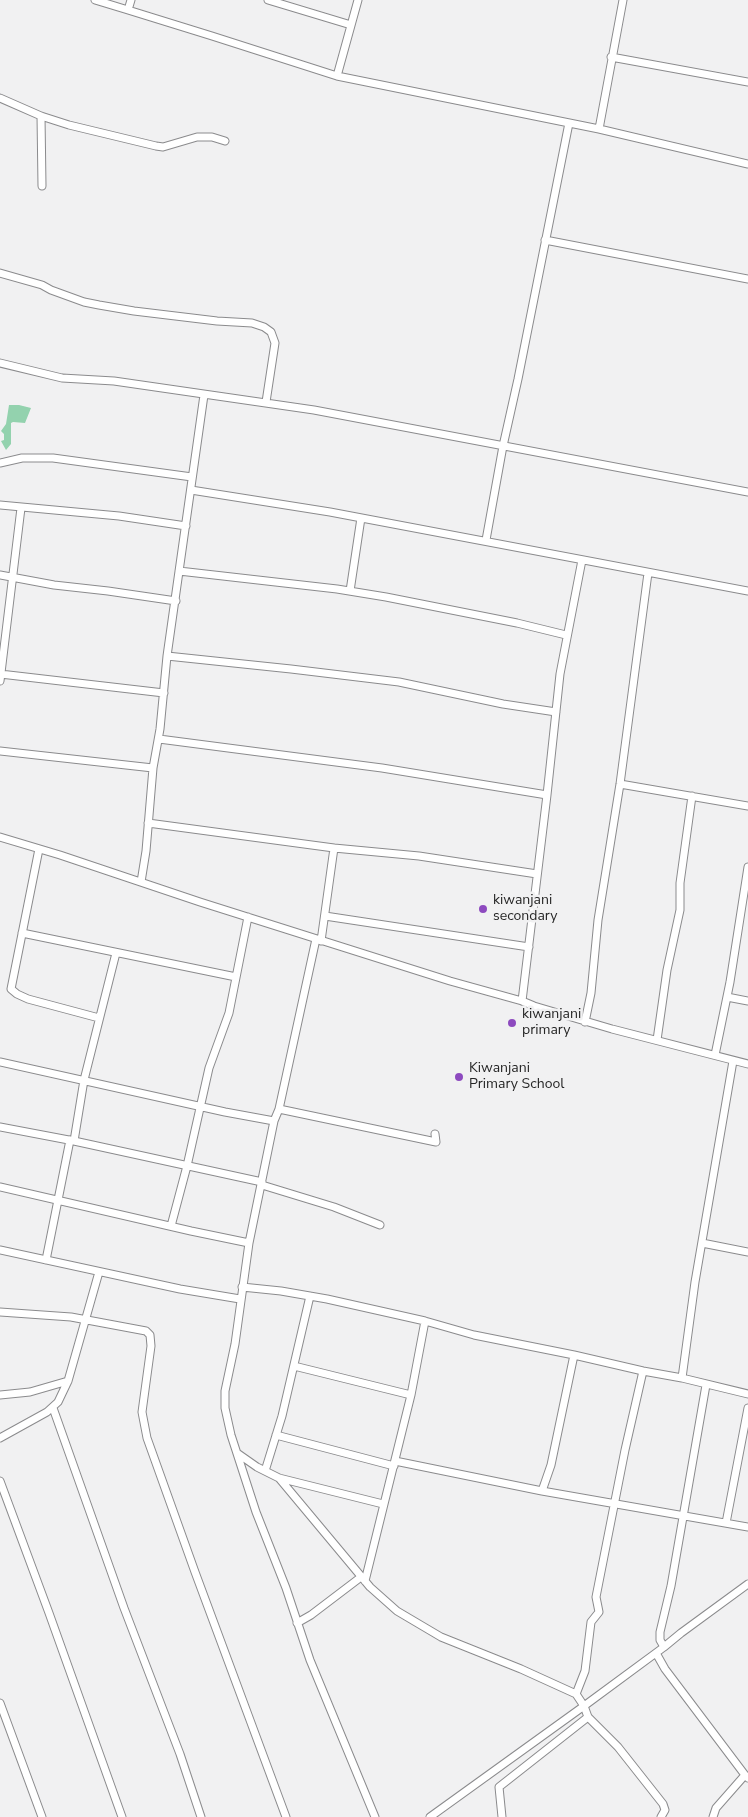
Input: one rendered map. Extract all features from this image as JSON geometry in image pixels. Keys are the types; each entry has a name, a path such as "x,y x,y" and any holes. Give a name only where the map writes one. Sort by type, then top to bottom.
{"street":[{"path":"95,0 337,76 599,129 748,164"},
{"path":"128,10 131,0"},
{"path":"268,0 351,25"},
{"path":"337,76 358,0"},
{"path":"599,129 623,0"},
{"path":"611,57 748,82"},
{"path":"0,98 40,116 156,146 163,147 197,137 212,137 225,141"},
{"path":"40,116 42,186"},
{"path":"486,540 503,446 569,123"},
{"path":"545,240 748,279"},
{"path":"0,272 42,284 51,290 84,302 170,316 252,323 264,327 271,332 275,343 266,402"},
{"path":"0,364 62,378 114,381 204,395 266,402 748,492"},
{"path":"141,882 153,768 159,739 167,656 204,395"},
{"path":"0,463 22,458 53,458 192,477"},
{"path":"191,490 361,518 435,533 486,540 748,591"},
{"path":"0,505 119,516 186,526"},
{"path":"21,508 0,676 164,693"},
{"path":"350,591 361,518"},
{"path":"522,1001 566,635 582,560"},
{"path":"179,571 350,591 517,623 566,635"},
{"path":"585,1022 591,993 598,920 620,784 648,573"},
{"path":"0,575 54,585 176,601"},
{"path":"167,656 399,682 503,704 556,712"},
{"path":"159,739 401,770 548,795"},
{"path":"0,750 153,768"},
{"path":"620,784 748,806"},
{"path":"657,1040 667,970 680,910 680,883 692,796"},
{"path":"148,823 334,848 420,856 537,874"},
{"path":"0,838 475,989 522,1001 585,1022 748,1064"},
{"path":"334,848 325,916 279,1109 274,1121 249,1243 235,1344 224,1402 226,1416 256,1512 322,1689 375,1817"},
{"path":"39,849 11,982 12,990 34,1002 99,1018"},
{"path":"715,1055 727,997 748,867"},
{"path":"325,916 529,947"},
{"path":"171,1226 187,1166 209,1068 229,1013 248,918"},
{"path":"22,933 236,978"},
{"path":"46,1260 84,1080 116,953"},
{"path":"727,997 748,1001"},
{"path":"682,1378 695,1282 733,1061"},
{"path":"0,1062 274,1121"},
{"path":"279,1109 436,1142 435,1134"},
{"path":"0,1126 262,1184 380,1224"},
{"path":"0,1187 249,1243"},
{"path":"702,1243 748,1252"},
{"path":"0,1250 199,1293 240,1299"},
{"path":"0,1438 53,1408 62,1395 68,1381 99,1272"},
{"path":"242,1287 310,1296 748,1394"},
{"path":"265,1471 294,1366 310,1296"},
{"path":"0,1312 50,1315 85,1320 146,1331 150,1335 151,1346 142,1412 148,1438 165,1490 286,1817"},
{"path":"297,1623 363,1579 371,1564 411,1395 425,1321"},
{"path":"542,1491 551,1465 574,1355"},
{"path":"294,1366 411,1395"},
{"path":"576,1694 584,1671 591,1622 599,1612 596,1596 643,1371"},
{"path":"0,1395 30,1392 68,1381"},
{"path":"664,1647 660,1640 660,1632 706,1385"},
{"path":"53,1408 124,1608 180,1754 201,1817"},
{"path":"726,1523 748,1408"},
{"path":"276,1435 395,1464 748,1527"},
{"path":"237,1453 279,1478 384,1504"},
{"path":"279,1478 363,1579 397,1611 441,1637 521,1669 576,1694 584,1706 588,1717 618,1747 663,1804 665,1810 661,1817"},
{"path":"0,1481 47,1606 122,1817"},
{"path":"430,1817 748,1584"},
{"path":"656,1653 664,1669 746,1777 716,1808 712,1817"},
{"path":"0,1703 42,1817"},
{"path":"502,1817 499,1787 588,1717"}],"green space":[{"path":"9,405 31,408 25,423 11,423 11,444 6,450 1,441 4,440 4,434 1,431 6,424"}],"place":[{"name":"kiwanjani secondary","path":"483,909"},
{"name":"kiwanjani primary","path":"512,1023"},
{"name":"Kiwanjani Primary School","path":"459,1077"}]}
